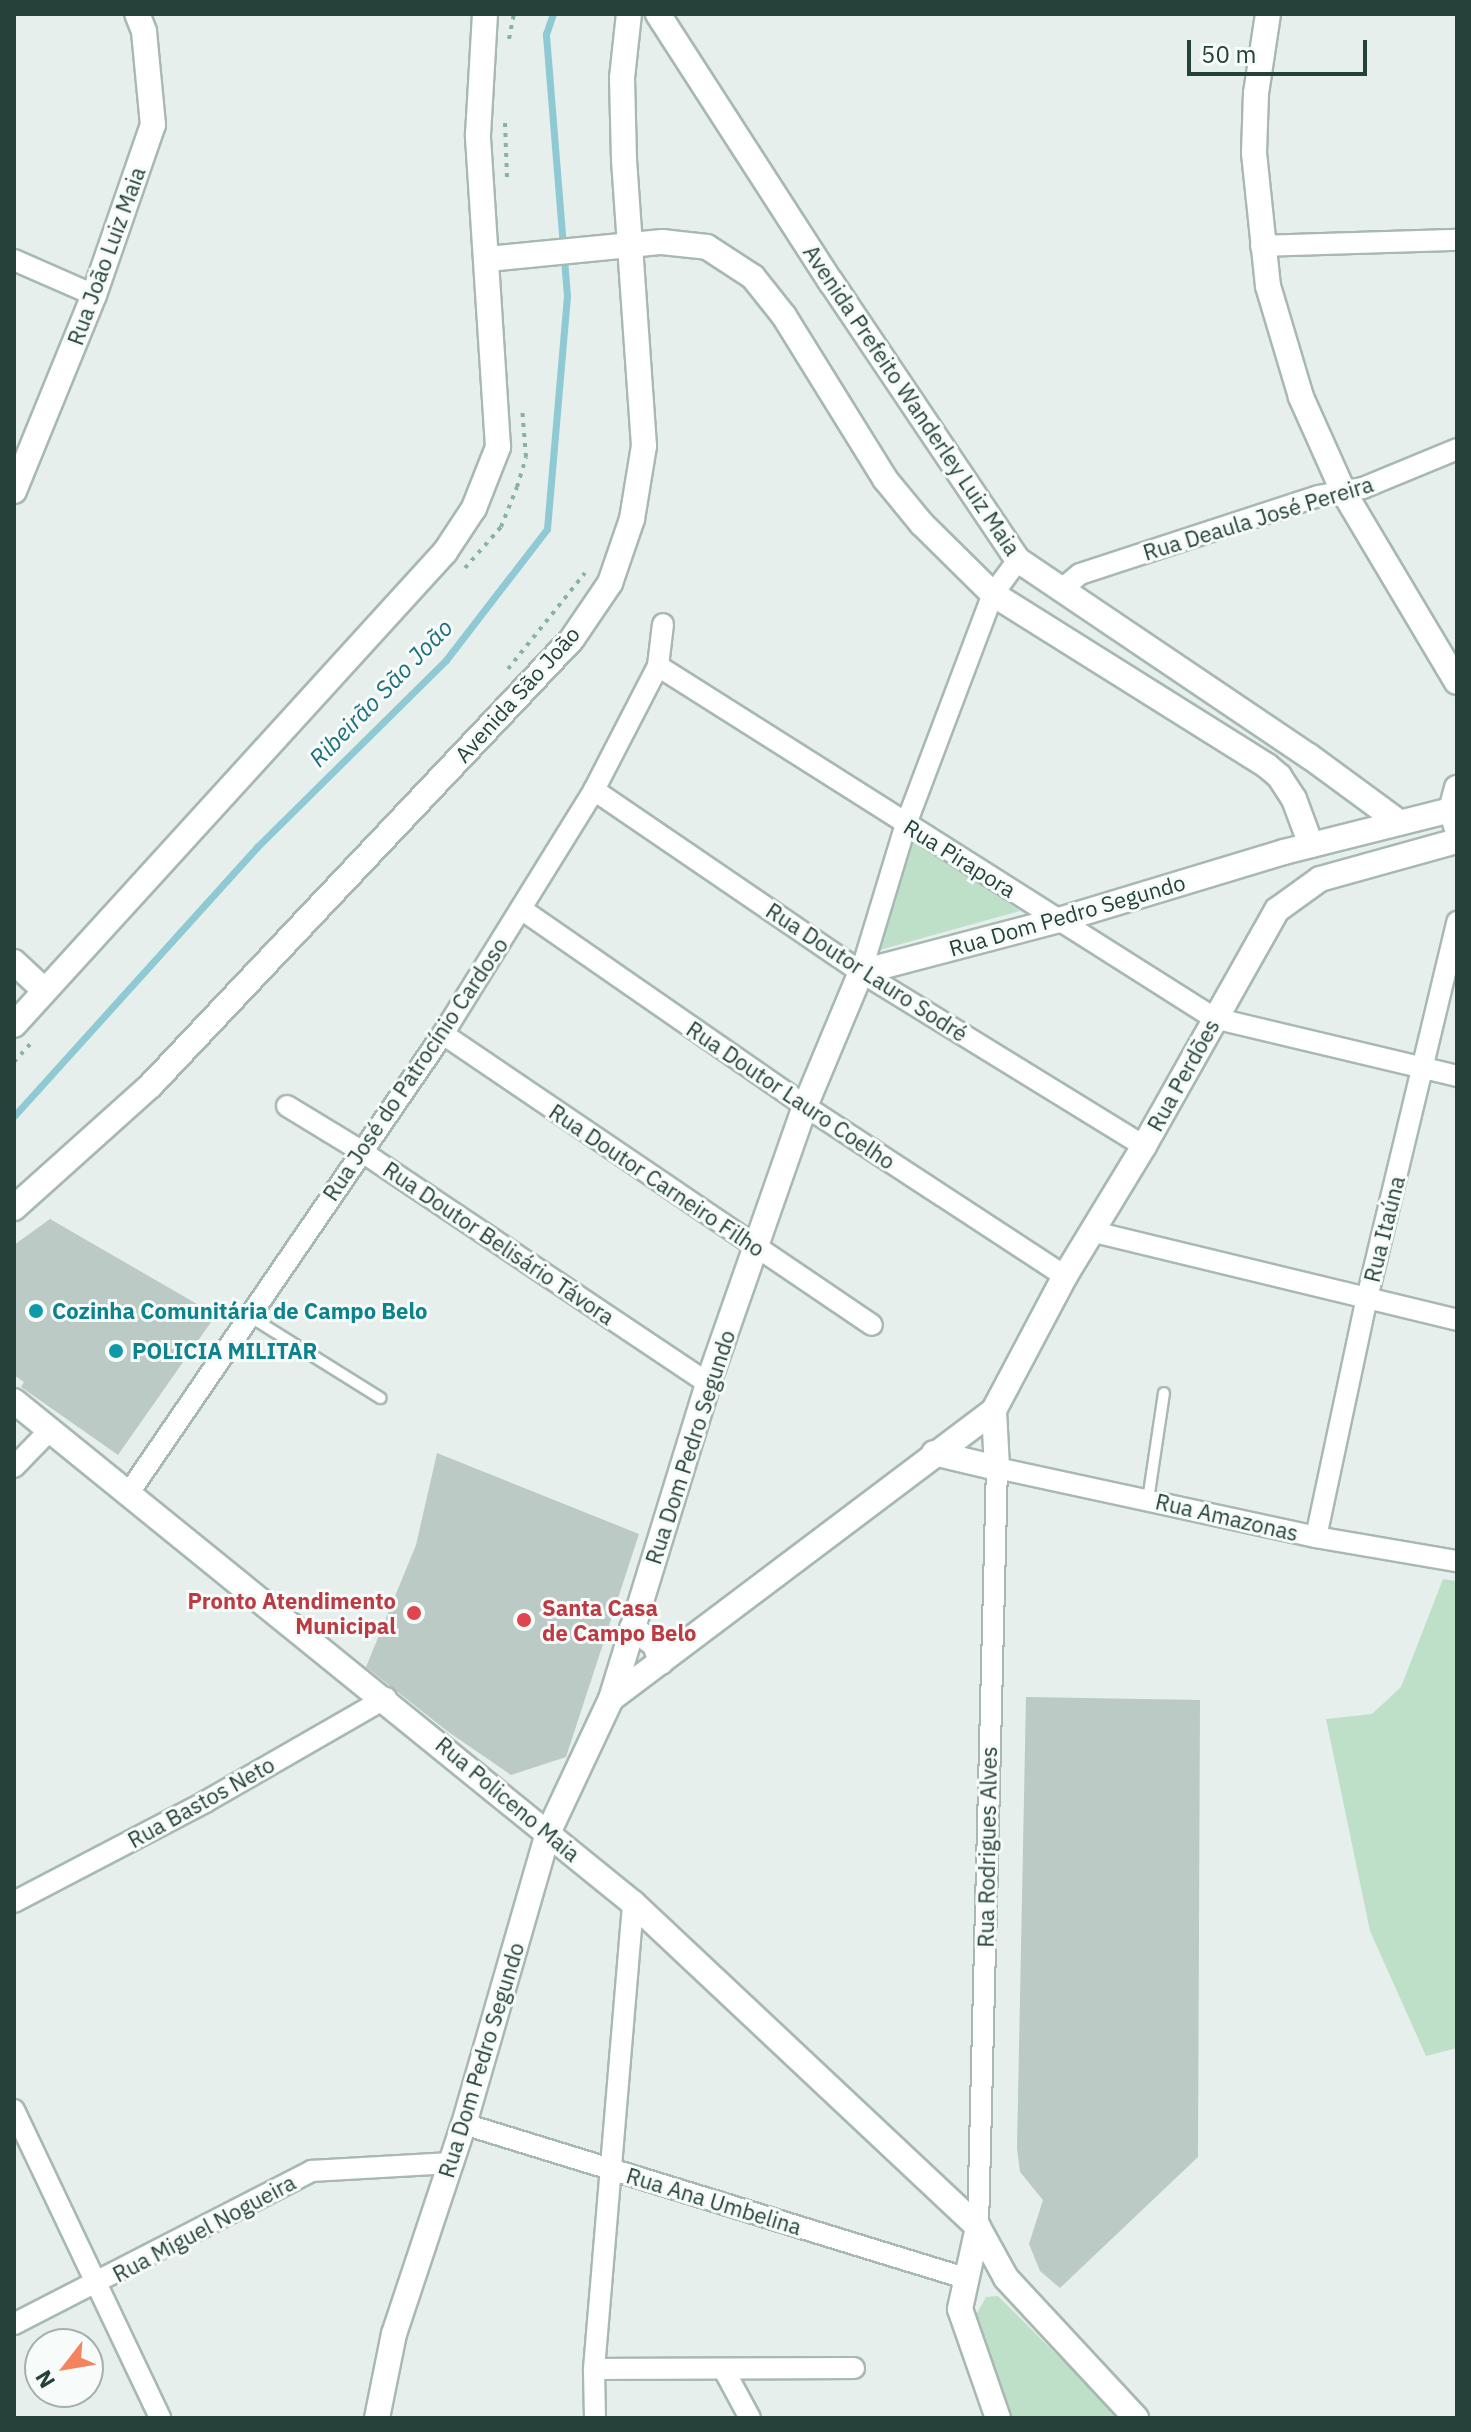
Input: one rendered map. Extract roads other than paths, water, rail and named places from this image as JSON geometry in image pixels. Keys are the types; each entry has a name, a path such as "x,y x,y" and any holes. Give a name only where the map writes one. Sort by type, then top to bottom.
{"street":[{"name":"Rua João Luiz Maia","path":"14,491 94,295 153,125 144,31 137,14"},
{"path":"14,1025 43,989 445,552 474,508 498,447 478,135 485,14"},
{"name":"Avenida São João","path":"14,1208 151,1085 572,639 610,583 632,519 644,446 627,244 622,78 629,14"},
{"name":"Avenida Prefeito Wanderley Luiz Maia","path":"658,14 822,269 1018,560 1309,756 1399,822"},
{"path":"1268,14 1256,93 1254,153 1261,246 1268,286 1301,397 1343,491 1457,681"},
{"path":"1261,246 1457,240"},
{"name":"Avenida Prefeito Wanderley Luiz Maia","path":"488,259 662,242 707,247 753,277 784,316 885,479 922,524 993,594 1267,766 1279,776 1294,799 1311,845"},
{"path":"14,260 94,295"},
{"name":"Rua Deaula José Pereira","path":"1062,589 1080,574 1318,496 1363,488 1457,449"},
{"path":"861,972 906,824 993,594 1018,560"},
{"name":"Rua José do Patrocínio Cardoso","path":"128,1494 443,1034 521,909 594,790 658,666 663,624"},
{"name":"Rua Pirapora","path":"658,666 1214,1018 1457,1076"},
{"name":"Rua Doutor Lauro Sodré","path":"594,790 861,972 1144,1146"},
{"name":"Rua Dom Pedro Segundo","path":"377,2418 394,2334 464,2124 548,1833 611,1699 708,1383 805,1106 861,972 1059,920 1311,845 1455,808"},
{"name":"Rua Perdões","path":"994,1410 1065,1276 1144,1146 1277,910 1320,879 1457,841"},
{"name":"Rua Doutor Lauro Coelho","path":"521,909 805,1106 1065,1276"},
{"name":"Rua Itaúna","path":"1316,1537 1367,1298 1457,922"},
{"path":"14,962 43,989"},
{"name":"Rua Doutor Carneiro Filho","path":"443,1034 872,1325"},
{"name":"Rua Doutor Belisário Távora","path":"287,1106 361,1151 708,1383"},
{"path":"1094,1232 1457,1320"},
{"name":"Rua Policeno Maia","path":"14,1401 386,1698 633,1903 978,2227 1006,2278 1136,2418"},
{"path":"934,1453 997,1468 994,1410"},
{"path":"611,1699 994,1410"},
{"path":"14,1467 49,1431"},
{"name":"Rua Amazonas","path":"997,1468 1316,1537 1457,1561"},
{"name":"Rua Rodrigues Alves","path":"978,2227 997,1468"},
{"path":"632,1628 655,1644 661,1662"},
{"name":"Rua Bastos Neto","path":"14,1902 205,1802 386,1698"},
{"path":"595,2418 594,2369 633,1903"},
{"path":"14,2110 160,2418"},
{"name":"Rua Ana Umbelina","path":"464,2124 965,2278"},
{"name":"Rua Miguel Nogueira","path":"14,2324 96,2285 312,2171 450,2163"},
{"path":"978,2227 960,2309 998,2418"},
{"path":"965,2278 1006,2278"},
{"path":"594,2369 854,2368"},
{"path":"724,2370 750,2418"}],"lane":[{"path":"249,1316 380,1398"},
{"path":"1148,1500 1164,1393"}],"waterway":[{"name":"Ribeirão São João","path":"14,1116 257,847 446,660 547,529 567,296 546,34 553,14"}],"place":[{"name":"Cozinha Comunitária de Campo Belo","path":"36,1311"},
{"name":"POLICIA MILITAR","path":"116,1351"},
{"name":"Pronto Atendimento Municipal","path":"414,1613"},
{"name":"Santa Casa de Campo Belo","path":"524,1620"}]}
